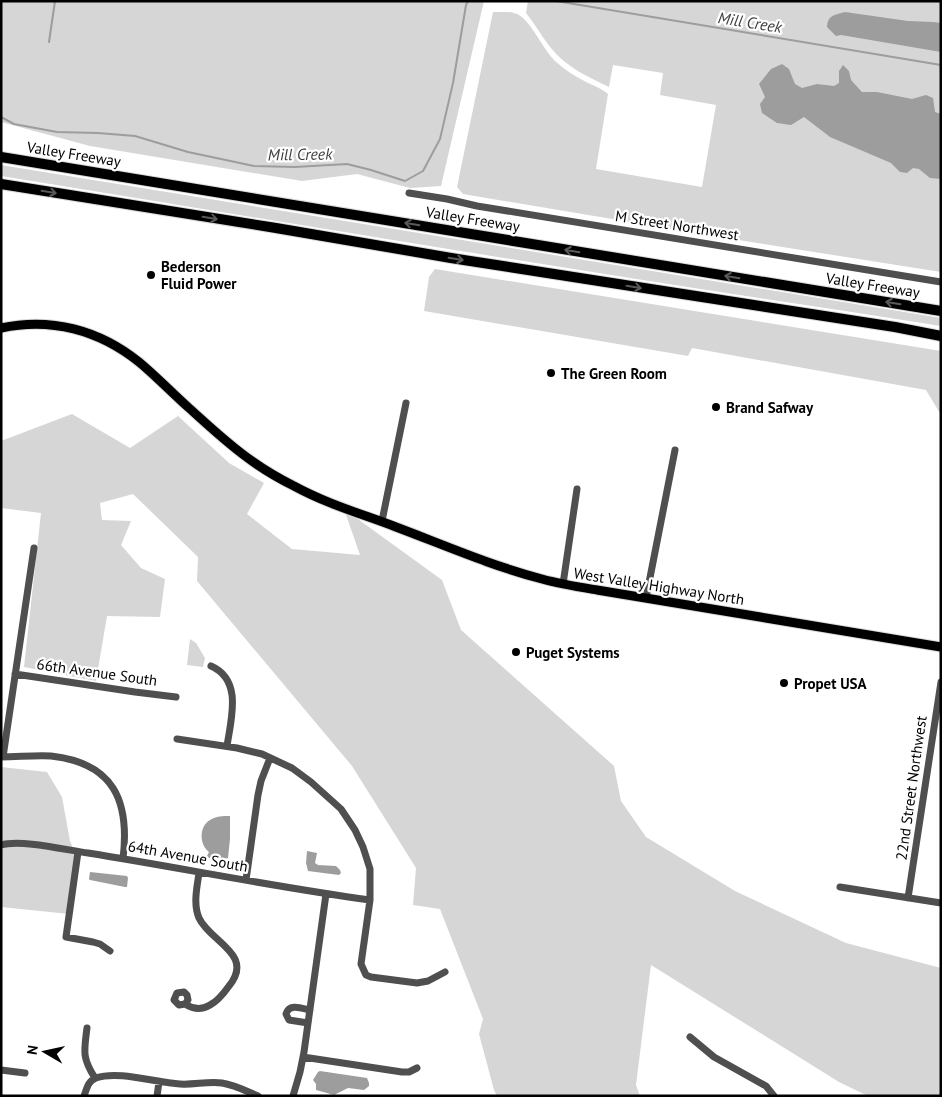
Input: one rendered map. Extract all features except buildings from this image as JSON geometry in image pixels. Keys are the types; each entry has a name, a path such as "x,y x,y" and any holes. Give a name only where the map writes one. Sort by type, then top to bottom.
{"highway":[{"name":"Valley Freeway","path":"1,157 941,311"},
{"path":"1,184 451,258 895,327 941,336"}],"main road":[{"name":"West Valley Highway North","path":"1,328 29,324 60,325 83,330 106,340 140,363 230,444 270,473 318,498 506,568 543,580 563,584 941,647"}],"street":[{"name":"M Street Northwest","path":"409,193 673,239 941,282"},
{"path":"382,521 406,403"},
{"path":"646,598 675,450"},
{"path":"563,584 577,489"},
{"path":"34,548 2,757 50,756 84,764 100,773 111,784 122,807 125,833 123,859"},
{"path":"211,666 223,673 233,694 227,746"},
{"name":"66th Avenue South","path":"15,674 176,697"},
{"name":"22nd Street Northwest","path":"908,898 941,682"},
{"path":"177,739 249,750 292,768 311,782 340,809 363,847 370,869 370,900 361,964 366,975 417,983 428,981 445,972"},
{"path":"246,880 258,795 270,758"},
{"name":"64th Avenue South","path":"1,845 20,843 370,900"},
{"path":"78,852 66,937 100,944 110,951"},
{"path":"185,1004 198,1009 206,1008 230,985 237,972 232,953 206,928 198,916 196,903 199,873"},
{"path":"840,887 941,903"},
{"path":"293,1096 303,1057 326,894"},
{"path":"308,1023 289,1020 286,1014 287,1010 292,1007 310,1010"},
{"path":"88,1028 85,1042 85,1058 87,1066 95,1078"},
{"path":"690,1037 714,1057 766,1086 774,1096"},
{"path":"303,1057 402,1072 409,1072 417,1068"},
{"path":"1,1070 25,1073"},
{"path":"84,1096 88,1085 95,1078 113,1075 182,1084 223,1083 258,1096"},
{"path":"157,1096 159,1082"}],"shaded area":[{"path":"1,1 484,1 441,186 410,188 357,174 302,181 90,146 1,122"},
{"path":"528,1 941,1 941,272 463,194 457,187 493,12 510,12 519,15 528,24 555,61 575,76 608,94 596,169 702,187 716,105 660,95 663,73 613,65 609,87 585,75 563,61 548,44 526,13"},
{"path":"845,12 908,21 941,23 941,52 841,35 836,36 827,27 829,20 835,15"},
{"path":"782,64 789,69 795,84 802,88 817,84 834,86 839,83 839,71 843,65 849,71 851,80 862,92 877,92 912,99 926,95 933,98 935,112 941,114 941,179 930,178 919,169 913,168 907,173 900,172 891,163 830,137 804,117 791,125 777,123 762,113 760,104 765,97 759,84 771,69"},
{"path":"1,165 941,318 941,326 551,266 1,176"},
{"path":"435,269 941,351 941,415 926,390 692,348 688,356 424,311 429,277"},
{"path":"72,414 130,448 178,416 229,463 264,483 247,514 292,549 360,555 344,509 442,580 461,630 614,766 621,801 646,837 735,891 846,943 941,968 941,1096 868,1096 839,1082 651,965 636,1085 640,1096 497,1096 479,1034 483,1019 440,909 413,905 416,868 352,766 197,581 198,557 133,494 100,503 102,520 131,521 121,545 141,568 165,579 160,617 107,616 96,681 24,667 41,513 1,508 1,441"},
{"path":"190,639 196,643 205,658 203,667 187,665"},
{"path":"1,767 47,772 62,797 70,841 74,851 78,852 69,914 1,907"},
{"path":"222,816 230,816 228,858 214,860 207,856 209,852 203,845 202,831 210,820"},
{"path":"307,851 317,853 315,863 318,865 336,866 341,873 339,875 308,871 306,863"},
{"path":"90,872 127,876 127,887 90,880"},
{"path":"320,1071 367,1078 369,1086 364,1090 348,1088 334,1095 316,1090 316,1084 313,1080"}],"waterway":[{"path":"49,42 55,1"},
{"name":"Mill Creek","path":"1,117 14,124 57,132 135,136 188,152 254,166 295,167 347,164 405,181 423,171 440,139 453,83 468,1"},
{"name":"Mill Creek","path":"556,1 941,65"}],"place":[{"name":"Bederson Fluid Power","path":"151,275"},
{"name":"The Green Room","path":"551,373"},
{"name":"Brand Safway","path":"716,407"},
{"name":"Puget Systems","path":"516,652"},
{"name":"Propet USA","path":"784,683"}]}
